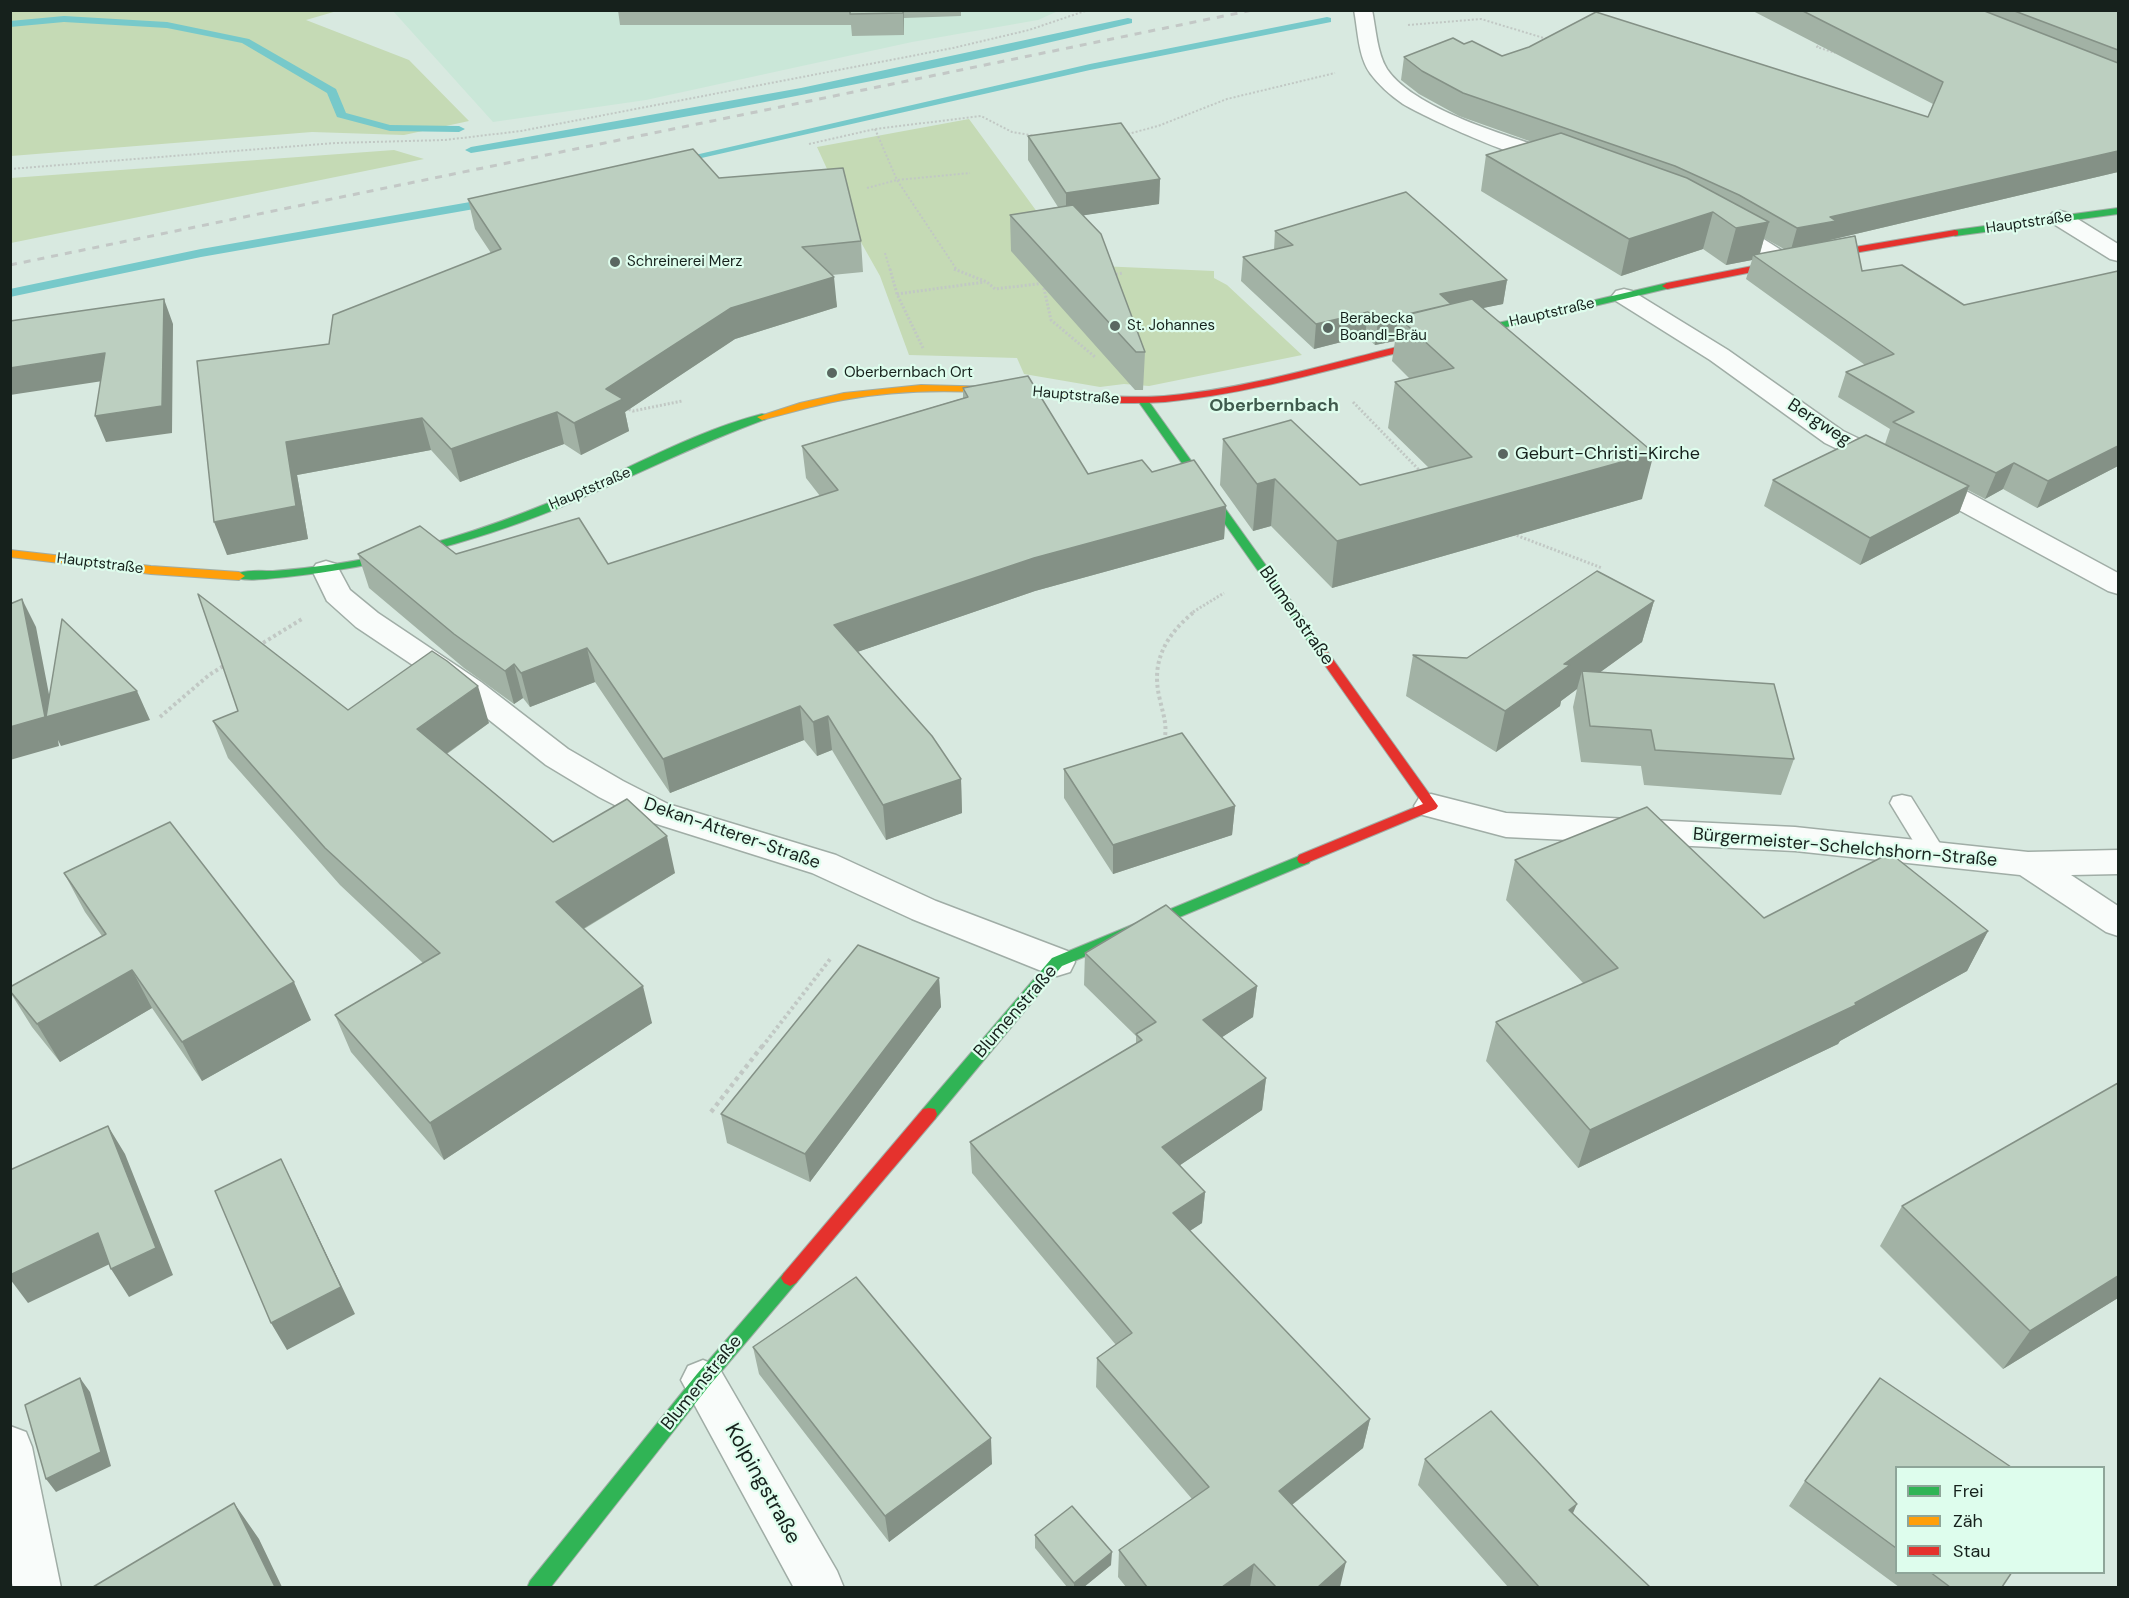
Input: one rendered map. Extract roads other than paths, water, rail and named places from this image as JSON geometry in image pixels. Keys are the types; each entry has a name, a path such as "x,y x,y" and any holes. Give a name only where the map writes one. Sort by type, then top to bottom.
{"street":[{"path":"1365,20 1377,69 1407,98 1436,113 1587,169"},
{"name":"Hauptstraße","path":"10,553 185,573 244,575 331,583 511,522 768,415 828,398 929,387 977,387 1097,400 1143,401 1194,397 1624,296 1784,262 2060,218 2118,211"},
{"path":"1702,213 1752,240 1784,262"},
{"path":"2060,218 2118,254"},
{"name":"Bergweg","path":"1624,296 1719,355 1834,437 1943,490 2118,585"},
{"name":"Blumenstraße","path":"537,1587 703,1380 1057,962 1431,806 1143,401"},
{"name":"Dekan-Atterer-Straße","path":"331,583 367,620 408,645 470,689 557,757 611,789 656,812 824,864 924,910 1057,962"},
{"name":"Bürgermeister-Schelchshorn-Straße","path":"1431,806 1506,825 1795,839 1935,856 2028,864 2118,862"},
{"path":"2028,864 2118,923"},
{"name":"Kolpingstraße","path":"703,1380 820,1587"},
{"path":"10,1447 37,1587"}],"lane":[{"path":"1902,803 1935,856"}],"waterway":[{"path":"10,24 64,19 167,25 245,41 332,91 341,115 390,128 459,129"},
{"path":"675,161 1090,67 1327,20"},
{"path":"471,150 554,137 801,91 1128,21"},
{"path":"10,293 201,253 493,202"}],"railway":[{"path":"10,265 1253,10"}],"place":[{"name":"Schreinerei Merz","path":"615,262"},
{"name":"St. Johannes","path":"1115,326"},
{"name":"Berabecka Boandl-Bräu","path":"1328,328"},
{"name":"Oberbernbach Ort","path":"832,373"},
{"name":"Geburt-Christi-Kirche","path":"1503,454"}],"district":[{"name":"Oberbernbach","path":"1274,406"}]}
